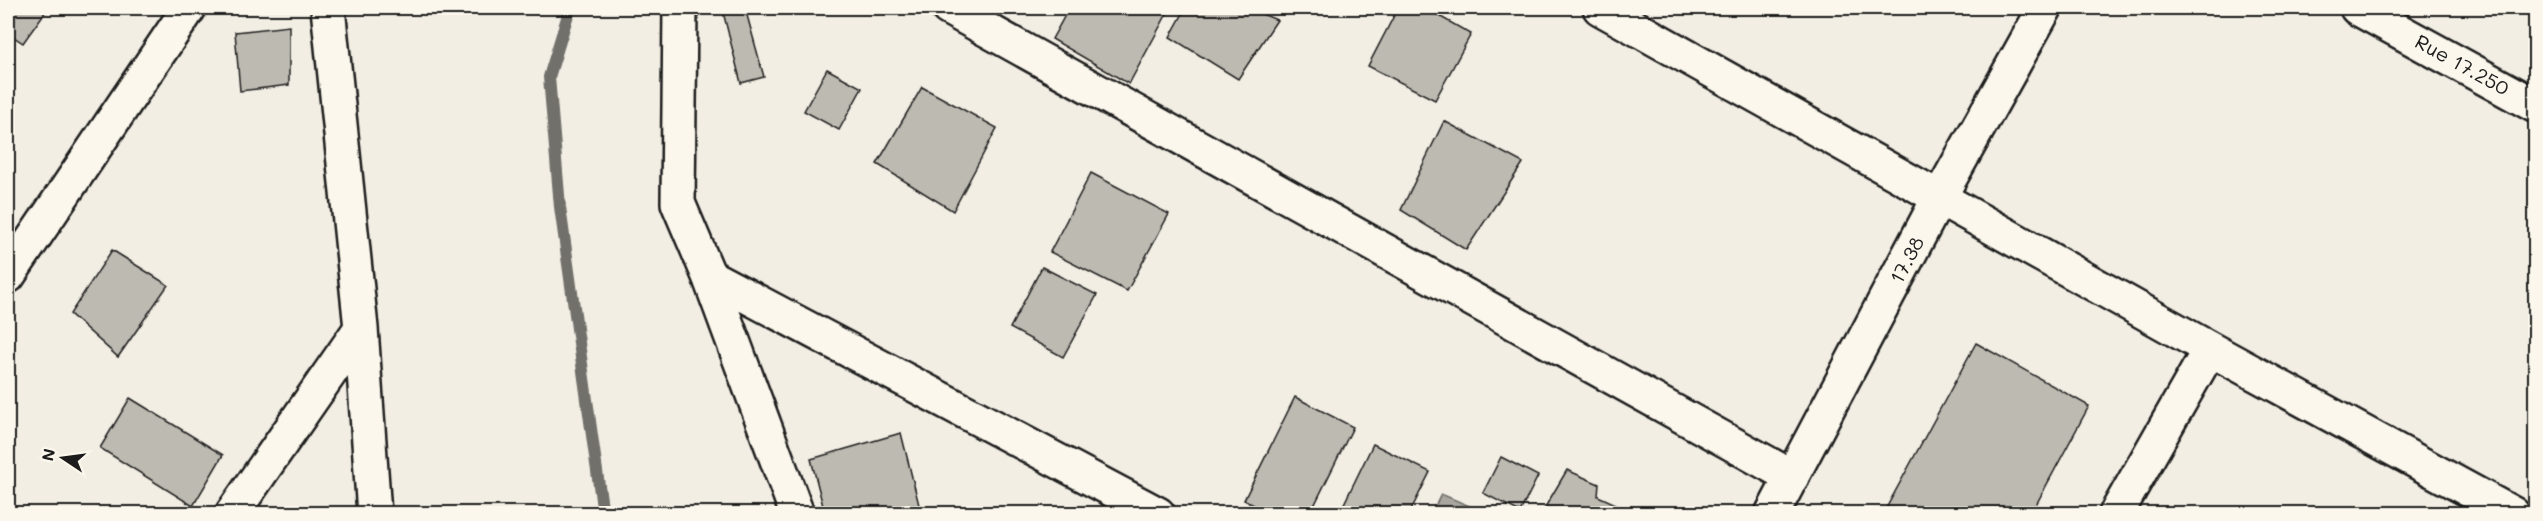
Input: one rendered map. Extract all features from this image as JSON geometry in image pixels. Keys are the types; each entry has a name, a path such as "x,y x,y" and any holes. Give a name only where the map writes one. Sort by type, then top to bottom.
{"street":[{"path":"8,276 189,8"},
{"path":"328,8 361,328 374,513"},
{"path":"680,8 678,203 709,276 797,513"},
{"path":"948,8 1792,477"},
{"path":"1599,8 2210,349 2513,513"},
{"name":"17.38","path":"1772,513 1939,198 2045,8"},
{"name":"Rue 17.250","path":"2357,8 2535,105"},
{"path":"709,276 1158,513"},
{"path":"232,513 361,328"},
{"path":"2116,513 2210,349"}],"shaded area":[{"path":"1441,494 1486,513 1432,513"}],"building":[{"path":"8,8 48,8 23,43 8,33"},
{"path":"722,8 745,8 764,77 741,83"},
{"path":"1069,8 1170,8 1129,84 1052,39"},
{"path":"1186,8 1247,8 1277,20 1238,79 1170,37"},
{"path":"1398,8 1425,8 1471,34 1435,100 1368,66"},
{"path":"289,26 289,85 240,91 235,32"},
{"path":"827,69 862,88 839,130 804,111"},
{"path":"922,87 997,128 953,211 877,164"},
{"path":"1444,121 1523,163 1466,250 1401,210"},
{"path":"1091,173 1169,214 1127,291 1050,252"},
{"path":"112,250 168,285 118,357 70,314"},
{"path":"1042,267 1097,295 1063,357 1010,328"},
{"path":"1976,343 2089,406 2031,514 1883,514"},
{"path":"1295,397 1353,427 1310,514 1271,514 1244,500"},
{"path":"130,398 223,455 193,506 100,448"},
{"path":"901,433 921,513 825,514 811,459"},
{"path":"1373,444 1430,472 1409,514 1339,514"},
{"path":"1501,457 1538,476 1520,512 1483,493"},
{"path":"1567,470 1599,484 1598,496 1616,504 1611,514 1553,514 1544,509"}],"waterway":[{"path":"570,8 549,77 560,207 603,514"}]}
